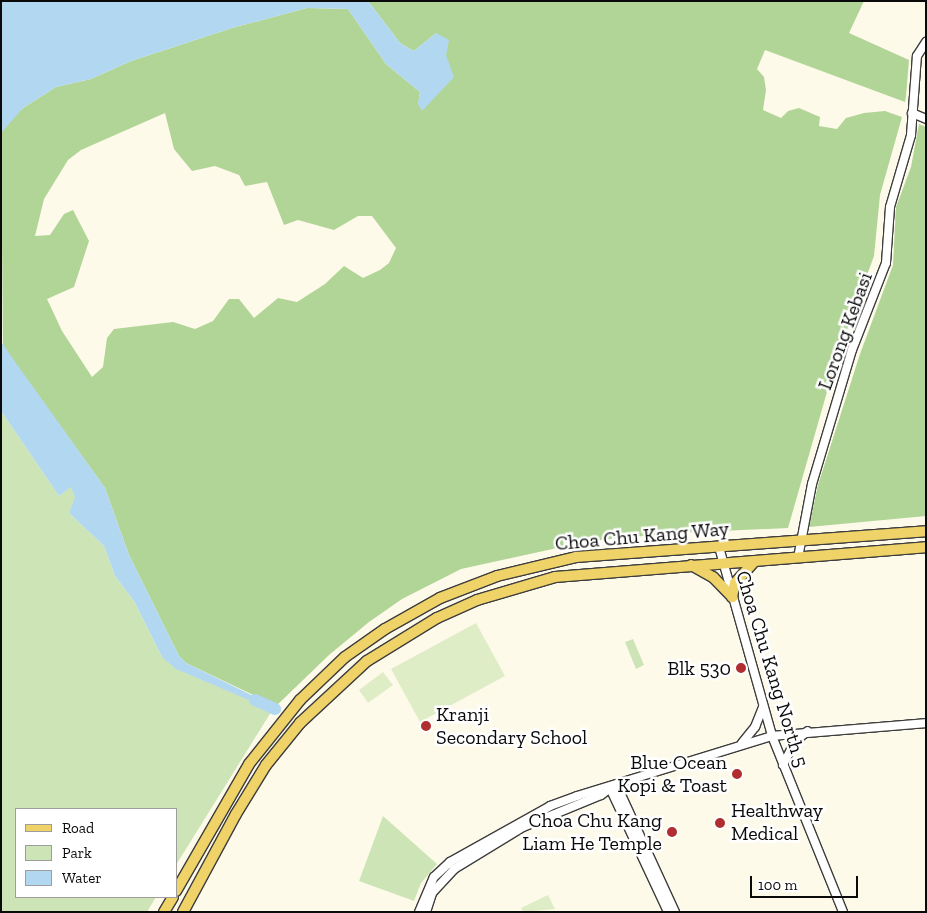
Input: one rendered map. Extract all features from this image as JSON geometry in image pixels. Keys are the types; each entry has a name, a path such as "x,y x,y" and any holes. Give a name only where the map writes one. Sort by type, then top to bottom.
{"main road":[{"name":"Choa Chu Kang Way","path":"178,887 239,780 275,728 320,680 384,629 466,587 528,567 576,557 926,531"},
{"name":"Choa Chu Kang Way","path":"183,912 266,766 319,703 392,643 477,600 554,577 690,564 754,562 926,547"},
{"path":"732,597 735,583 754,562"},
{"path":"690,564 713,577 732,597"},
{"path":"164,912 172,898"}],"street":[{"name":"Lorong Kebasi","path":"798,558 812,484 852,350 886,263 890,207 908,148 917,56 926,42"},
{"path":"912,111 926,119"},
{"name":"Choa Chu Kang North 5","path":"719,547 772,736 843,912"},
{"path":"740,745 754,727 763,707"},
{"path":"420,912 434,877 450,862 550,806 772,736 809,730 926,722"},
{"path":"783,765 795,741 809,730"},
{"path":"426,912 436,887 454,869 523,827 601,795 613,787"},
{"path":"613,787 668,912"},
{"path":"613,787 675,912"}],"green space":[{"path":"368,1 864,1 849,33 909,60 905,102 765,50 757,69 764,77 766,90 763,110 781,118 788,111 799,108 820,117 819,126 837,129 846,118 864,113 885,111 902,117 880,195 874,256 837,357 788,528 676,533 589,541 461,569 402,599 369,622 329,655 273,709 270,703 186,663 179,656 129,555 105,488 3,346 1,133 9,120 23,108 56,87 91,79 131,61 232,28 307,8 348,9 386,64 420,92 418,104 436,33 414,51 400,43","holes":["165,113 174,149 192,171 215,166 239,175 245,186 267,182 284,225 298,220 334,230 358,216 372,216 396,248 389,263 380,270 363,278 344,266 325,284 297,302 278,298 254,318 239,299 229,299 213,321 195,329 173,322 114,329 107,338 103,367 92,377 62,331 47,299 74,287 89,241 73,210 64,214 50,235 35,236 44,199 68,160 81,150"]},
{"path":"919,124 926,127 926,516 809,527 818,485 860,354 893,265 896,207 911,167"},
{"path":"1,411 59,496 71,486 76,497 69,513 104,546 115,576 134,601 162,657 273,709 178,862 178,808 15,808 15,898 155,898 147,912 1,912"},
{"path":"476,623 505,676 420,722 391,669"},
{"path":"633,639 644,665 636,669 625,642"},
{"path":"383,672 393,685 368,703 359,690"},
{"path":"383,816 437,864 421,883 414,901 359,881"},
{"path":"548,895 555,909 523,912 521,908"}],"water":[{"path":"1,1 368,1 400,43 414,51 436,33 449,40 446,55 454,77 422,111 418,104 420,92 386,64 348,9 307,8 232,28 131,61 91,79 56,87 23,108 1,133"},
{"path":"1,342 105,488 129,555 179,656 186,663 270,704 268,708 176,669 162,657 134,601 115,576 104,546 69,513 75,497 71,487 59,496 1,411"}],"waterway":[{"path":"255,700 275,709"}],"place":[{"name":"Blk 530","path":"741,668"},
{"name":"Kranji Secondary School","path":"426,726"},
{"name":"Blue Ocean Kopi & Toast","path":"737,774"},
{"name":"Healthway Medical","path":"720,823"},
{"name":"Choa Chu Kang Liam He Temple","path":"672,832"}]}
